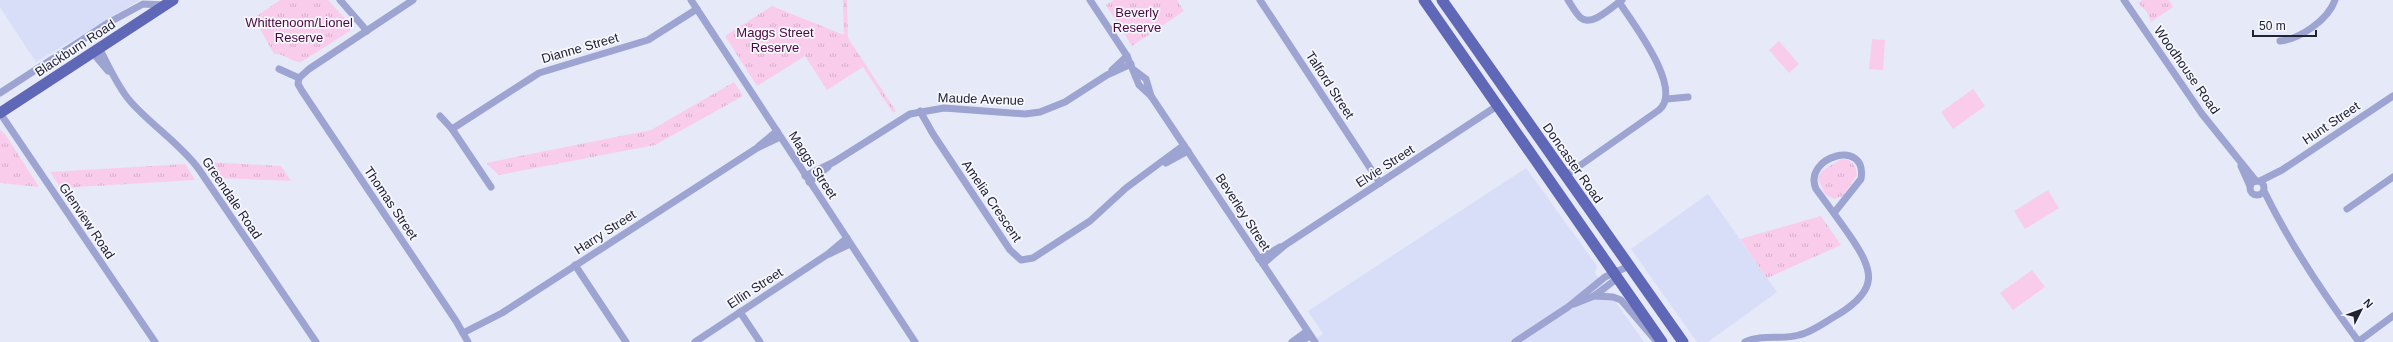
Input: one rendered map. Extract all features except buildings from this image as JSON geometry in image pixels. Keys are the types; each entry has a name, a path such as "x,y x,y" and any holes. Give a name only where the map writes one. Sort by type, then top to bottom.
{"main road":[{"path":"1424,0 1662,342"},
{"name":"Doncaster Road","path":"1442,0 1564,176 1683,342"},
{"name":"Blackburn Road","path":"0,113 169,3"}],"street":[{"path":"340,0 367,30"},
{"path":"279,69 299,78 308,69 413,0"},
{"name":"Maggs Street","path":"691,0 915,342"},
{"name":"Beverley Street","path":"1090,0 1127,56 1139,84 1152,96 1311,336"},
{"name":"Talford Street","path":"1260,0 1380,183"},
{"path":"1564,176 1659,110 1666,99 1666,91 1651,50 1620,1 1596,18 1587,20 1581,18 1568,0"},
{"name":"Woodhouse Road","path":"2124,0 2199,110 2261,185 2274,213 2334,307 2359,342"},
{"path":"2280,41 2294,38 2320,20 2328,13 2335,0"},
{"name":"Blackburn Road","path":"0,93 143,4 169,3"},
{"name":"Dianne Street","path":"452,129 539,73 648,40 697,9"},
{"name":"Greendale Road","path":"96,50 130,101 188,155 316,342"},
{"name":"Maude Avenue","path":"807,179 904,118 920,111 944,108 1025,114 1040,112 1065,102 1107,75 1127,56"},
{"name":"Maude Avenue","path":"1107,75 1133,67"},
{"name":"Thomas Street","path":"299,78 298,84 302,91 468,342"},
{"name":"Hunt Street","path":"2261,185 2393,96"},
{"path":"1666,99 1688,97"},
{"name":"Elvie Street","path":"1261,261 1497,106"},
{"name":"Amelia Crescent","path":"920,111 933,134 1010,250 1021,260 1033,258 1090,221 1126,188 1186,148"},
{"name":"Glenview Road","path":"0,113 155,342"},
{"path":"440,116 452,129 491,186"},
{"name":"Harry Street","path":"463,333 502,314 778,134"},
{"name":"Woodhouse Road","path":"2233,152 2250,186 2251,192 2274,213"},
{"path":"1745,342 1761,338 1792,337 1807,333 1852,306 1865,293 1870,275 1866,260 1816,189 1814,178 1821,165 1837,155 1845,154 1853,158 1860,166 1861,179 1834,213"},
{"path":"2347,209 2393,177"},
{"path":"2250,186 2261,185"},
{"path":"2256,195 2261,185"},
{"name":"Ellin Street","path":"695,342 848,241"},
{"path":"575,265 626,342"},
{"path":"1568,307 1594,296 1616,275 1629,266"},
{"path":"1514,342 1568,307 1591,287 1616,275"},
{"path":"1594,296 1613,297 1621,300 1657,342"},
{"path":"740,312 760,342"},
{"path":"2359,342 2393,316"},
{"path":"1292,342 1311,336"},
{"path":"1300,342 1311,336"}],"shaded area":[{"path":"0,0 140,0 36,62 0,7"},
{"path":"1526,168 1597,266 1595,273 1644,342 1311,342 1323,334 1308,311"},
{"path":"1708,194 1777,292 1708,342 1697,342 1631,249"}],"green space":[{"name":"Whittenoom/Lionel Reserve","path":"280,0 328,0 351,25 350,31 301,62 274,54 254,18"},
{"name":"Maggs Street Reserve","path":"843,0 847,0 848,38 896,111 893,113 863,67 827,90 805,56 757,86 725,36 772,6 844,35"},
{"name":"Beverly Reserve","path":"1114,0 1177,0 1184,11 1132,46 1106,5"},
{"path":"2142,0 2169,0 2173,7 2151,22 2147,12 2138,3"},
{"path":"1872,39 1885,40 1883,70 1869,69"},
{"path":"1779,41 1799,64 1789,73 1769,50"},
{"path":"734,82 743,96 655,145 499,175 486,163 651,130"},
{"path":"1973,89 1985,106 1953,129 1941,112"},
{"path":"0,130 5,134 39,187 0,183"},
{"path":"1841,159 1848,160 1852,163 1857,175 1843,196 1834,199 1825,194 1818,179 1822,171"},
{"path":"206,162 281,166 291,181 217,178"},
{"path":"185,164 195,180 61,188 50,172"},
{"path":"2048,190 2059,208 2025,229 2014,211"},
{"path":"1821,216 1841,245 1767,278 1740,239"},
{"path":"2032,270 2045,287 2013,310 2000,293"}]}
